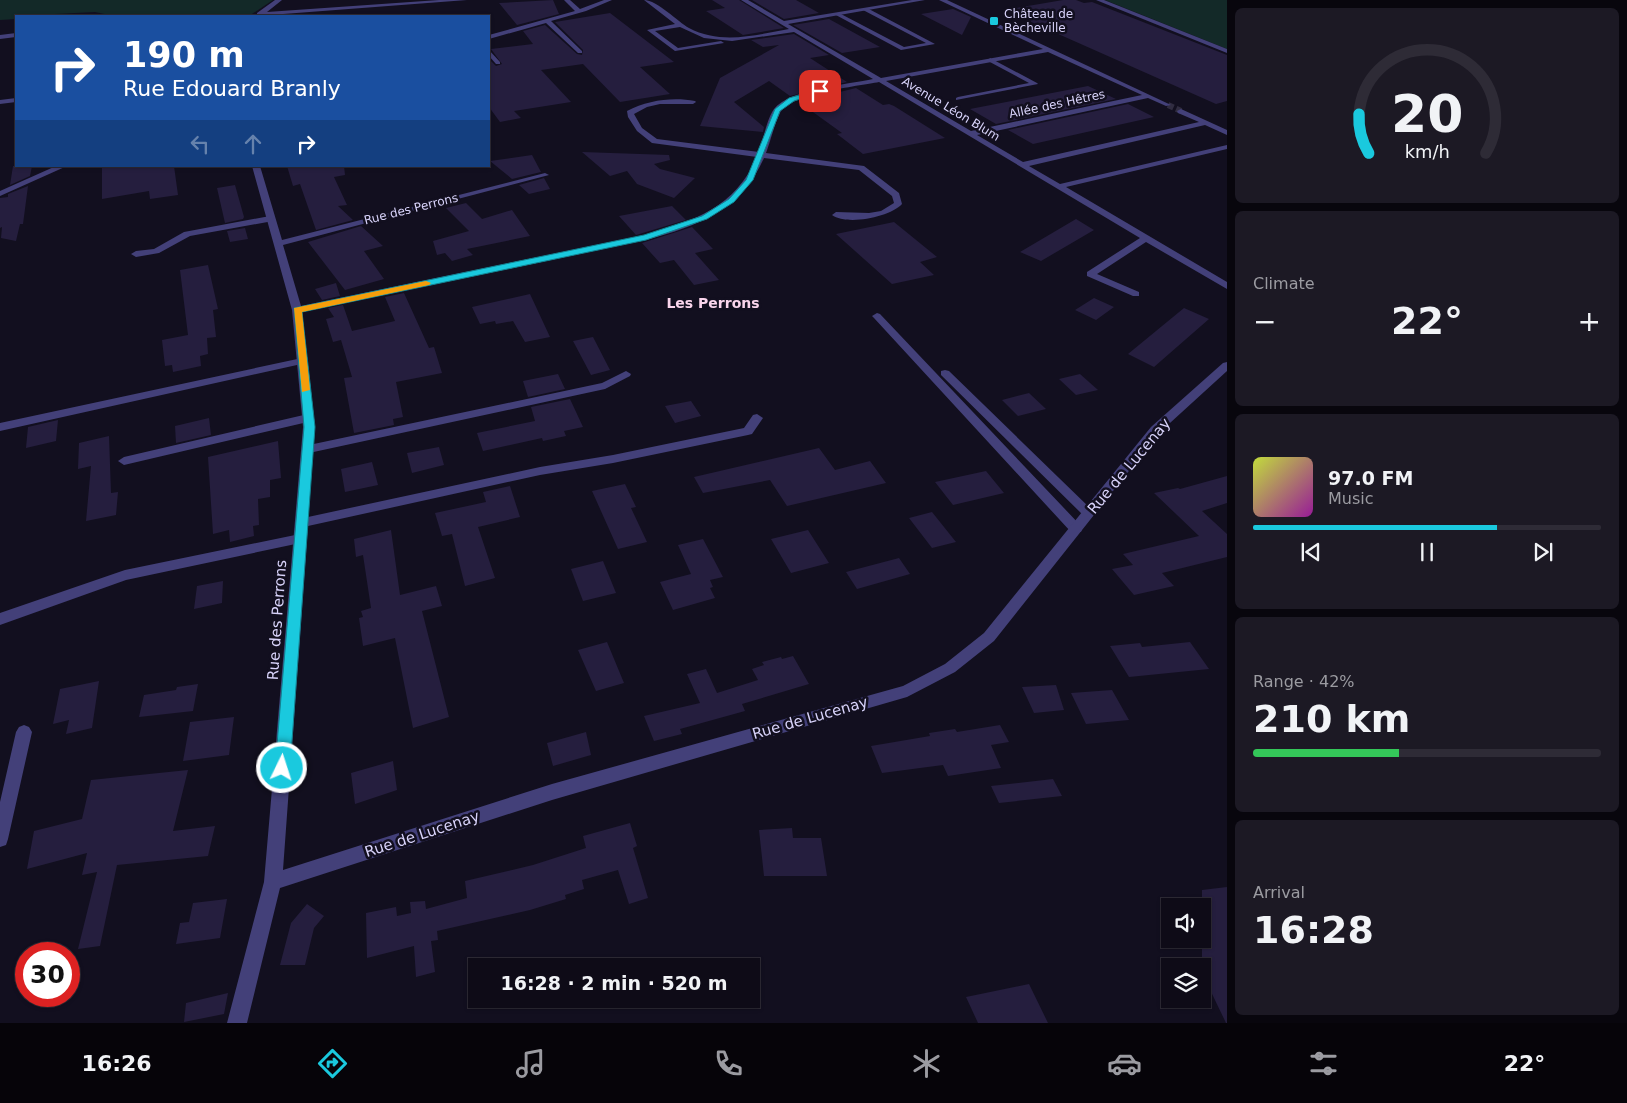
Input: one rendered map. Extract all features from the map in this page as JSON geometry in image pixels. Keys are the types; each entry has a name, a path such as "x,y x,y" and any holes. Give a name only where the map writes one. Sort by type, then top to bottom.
{"street":[{"path":"258,15 279,0"},
{"path":"258,15 464,0"},
{"path":"567,0 578,12"},
{"path":"490,37 578,12 609,0"},
{"path":"647,0 695,33 707,37 736,39"},
{"name":"Avenue Léon Blum","path":"744,0 1227,286"},
{"path":"876,0 888,5"},
{"path":"782,23 922,0"},
{"path":"942,0 1168,106"},
{"path":"1098,0 1227,51"},
{"path":"837,14 903,49 932,44 865,9"},
{"path":"62,15 83,15"},
{"path":"546,20 580,52"},
{"path":"682,25 650,30 677,50 794,30"},
{"path":"0,37 15,34"},
{"path":"297,310 646,237 678,228 704,218 732,200 749,180 777,110 785,102 809,93 1048,50"},
{"path":"490,53 498,63"},
{"path":"958,100 1035,84 990,60"},
{"name":"Allée des Hêtres","path":"970,134 1148,96"},
{"path":"0,102 15,100"},
{"path":"693,102 670,100 640,106 630,113 637,126 648,138 655,141 861,168 896,195 898,204 889,212 867,217 836,216"},
{"path":"1181,111 1226,132"},
{"path":"1021,165 1206,123"},
{"path":"1058,187 1227,147"},
{"path":"0,194 62,167"},
{"name":"Rue des Perrons","path":"237,1023 273,882 308,449 308,418 297,310 256,167"},
{"name":"Rue des Perrons","path":"277,244 545,175"},
{"path":"136,254 156,251 187,234 270,219"},
{"path":"1136,294 1090,274 1146,238"},
{"path":"877,316 1076,528"},
{"path":"0,427 302,361"},
{"name":"Rue de Lucenay","path":"273,882 552,792 907,691 950,668 989,637 1155,430 1227,365"},
{"path":"945,373 1088,513"},
{"path":"308,449 605,386 626,374"},
{"path":"124,461 308,418"},
{"path":"301,523 540,471 614,459 748,431 757,418"},
{"path":"0,619 126,575 300,539"},
{"path":"0,839 24,732"}],"green space":[{"path":"0,0 273,0 250,15 109,15 95,12 15,15 15,19 0,20"},
{"path":"1105,0 1227,0 1227,49"}],"building":[{"path":"553,0 559,14 517,25 499,3"},
{"path":"712,0 739,0 784,28 743,35 706,11 725,8"},
{"path":"752,0 796,0 819,13 784,19"},
{"path":"1063,0 1076,0 1084,3 1092,2 1227,55 1227,101 1216,104 1004,10"},
{"path":"953,9 971,17 962,35 921,14"},
{"path":"610,13 674,62 640,67 670,94 620,102 583,64 541,70 571,102 514,111 521,118 500,122 490,108 490,60 496,66 502,64 491,49 533,44 523,31 545,25 577,54 582,55 583,50 555,22"},
{"path":"829,19 880,47 842,53 793,25"},
{"path":"794,34 829,55 810,58 847,82 790,96 769,81 734,102 764,127 763,132 700,126 720,78 779,45 763,47 751,40"},
{"path":"1088,86 1116,99 996,124 970,109"},
{"path":"856,88 883,105 889,104 894,106 945,138 863,154 837,134 842,133 799,102"},
{"path":"1128,104 1154,117 1033,144 1008,130"},
{"path":"582,152 669,155 670,160 654,164 660,169 695,178 674,198 637,184 627,171 610,176"},
{"path":"532,155 541,172 512,179 490,161"},
{"path":"13,166 32,167 30,176 10,185"},
{"path":"102,167 174,167 178,195 150,199 149,191 102,199"},
{"path":"287,167 344,167 345,175 334,177 347,205 338,206 353,220 316,230 300,184 293,186"},
{"path":"544,178 550,189 529,194 519,185"},
{"path":"235,185 244,217 243,219 225,223 217,188"},
{"path":"28,186 23,224 20,224 16,241 1,238 0,198 8,197 8,194"},
{"path":"466,203 482,219 512,210 530,236 467,249 473,255 452,261 445,253 437,255 433,241 469,231 446,208"},
{"path":"672,206 686,220 636,235 619,216"},
{"path":"1076,219 1094,230 1041,261 1020,252"},
{"path":"894,222 937,257 920,262 934,275 892,284 836,234"},
{"path":"361,226 383,246 364,251 384,279 345,290 308,242"},
{"path":"692,227 713,249 695,253 719,280 694,285 674,260 660,263 642,243"},
{"path":"245,228 248,239 230,242 227,231"},
{"path":"208,265 218,309 213,310 216,337 207,338 208,354 200,356 201,366 173,372 172,365 165,366 162,340 188,335 180,270"},
{"path":"336,283 340,296 322,300 315,289"},
{"path":"404,293 429,348 434,347 442,373 396,382 403,417 393,419 394,425 354,433 344,378 352,377 341,340 333,342 326,319 334,317 328,308 343,305 352,331 395,321 385,297"},
{"path":"530,294 550,337 525,342 513,321 496,324 495,321 480,324 472,307"},
{"path":"1094,298 1114,307 1096,320 1075,310"},
{"path":"1184,308 1209,319 1154,367 1128,354"},
{"path":"593,337 610,370 591,375 573,341"},
{"path":"558,374 565,389 528,397 523,381"},
{"path":"1080,374 1098,390 1076,395 1059,379"},
{"path":"1029,393 1046,409 1018,416 1002,400"},
{"path":"570,399 583,427 564,431 566,436 543,441 542,438 483,451 477,433 535,421 531,407"},
{"path":"691,401 701,416 675,423 665,406"},
{"path":"209,418 211,435 176,443 175,426"},
{"path":"58,420 56,441 26,448 28,427"},
{"path":"109,436 111,493 118,492 116,515 86,521 91,466 78,469 79,443"},
{"path":"278,441 281,478 270,480 270,497 258,499 259,525 253,526 254,536 230,542 229,530 213,534 208,457"},
{"path":"439,447 444,465 412,473 407,453"},
{"path":"819,448 835,470 870,461 886,483 787,506 770,480 703,493 694,477"},
{"path":"372,462 378,485 345,492 341,469"},
{"path":"986,471 1004,493 953,505 935,482"},
{"path":"1227,476 1227,503 1202,511 1227,534 1227,557 1162,573 1174,586 1134,595 1112,569 1133,565 1123,554 1199,536 1154,493 1180,489"},
{"path":"625,484 636,507 631,508 647,542 618,549 592,491"},
{"path":"510,486 520,517 478,527 495,578 465,586 452,534 442,536 435,513 486,502 483,492"},
{"path":"932,512 956,542 932,548 909,518"},
{"path":"391,530 400,595 436,586 442,606 422,611 449,717 413,728 395,638 363,646 359,618 363,617 361,611 371,608 363,555 356,557 354,539"},
{"path":"808,530 829,563 791,573 771,539"},
{"path":"703,539 723,577 710,580 713,587 710,588 715,598 673,610 660,582 691,574 678,545"},
{"path":"899,558 910,574 857,589 846,572"},
{"path":"603,561 616,593 583,601 571,569"},
{"path":"223,581 222,603 194,609 197,586"},
{"path":"607,642 624,683 596,691 578,650"},
{"path":"1190,642 1209,669 1129,677 1110,646 1140,643 1142,647"},
{"path":"793,656 809,684 742,704 745,711 680,729 682,734 654,741 644,716 700,703 687,674 706,669 717,693 758,680 752,669 764,665 762,662"},
{"path":"99,681 92,728 66,734 69,720 53,724 60,689"},
{"path":"198,684 193,711 139,717 144,695"},
{"path":"1056,685 1064,710 1034,713 1022,687"},
{"path":"1112,690 1129,720 1086,724 1071,693"},
{"path":"234,717 229,755 183,761 190,722"},
{"path":"1000,725 1009,742 991,745 1001,768 948,776 943,765 882,773 871,746 930,736 929,733 955,729 957,732"},
{"path":"586,732 591,755 553,766 547,743"},
{"path":"393,761 397,790 355,804 351,773"},
{"path":"188,770 173,831 215,826 208,856 117,865 100,946 80,949 80,942 97,872 82,875 87,853 27,869 34,831 82,819 91,780"},
{"path":"1053,779 1062,796 999,803 991,786"},
{"path":"630,823 637,846 633,848 648,898 629,904 618,870 582,880 584,889 565,895 566,899 530,910 437,931 438,940 431,941 435,972 416,977 414,946 367,958 366,913 396,907 397,916 411,913 410,902 425,901 426,909 467,898 465,881 533,865 586,848 583,836"},
{"path":"792,828 793,838 821,838 827,876 764,876 759,830"},
{"path":"1227,887 1227,1023 1211,992 1211,958 1202,958 1202,948 1211,948 1211,898 1202,898 1202,890"},
{"path":"227,899 220,938 176,944 180,923 189,922 193,903"},
{"path":"307,904 324,916 314,928 305,965 280,965 291,923"},
{"path":"1029,984 1048,1023 978,1023 966,997"},
{"path":"228,993 224,1014 184,1022 186,1003"}],"tunnel":[{"path":"1168,105 1181,111"}],"slow traffic":[{"path":"305,390 297,310 426,283"}],"place":[{"name":"Château de Bècheville","path":"994,21"}],"district":[{"name":"Les Perrons","path":"713,303"}],"route":[{"path":"282,768 310,427 297,310 646,237 704,218 732,200 749,180 777,110 785,102 820,91"}]}
